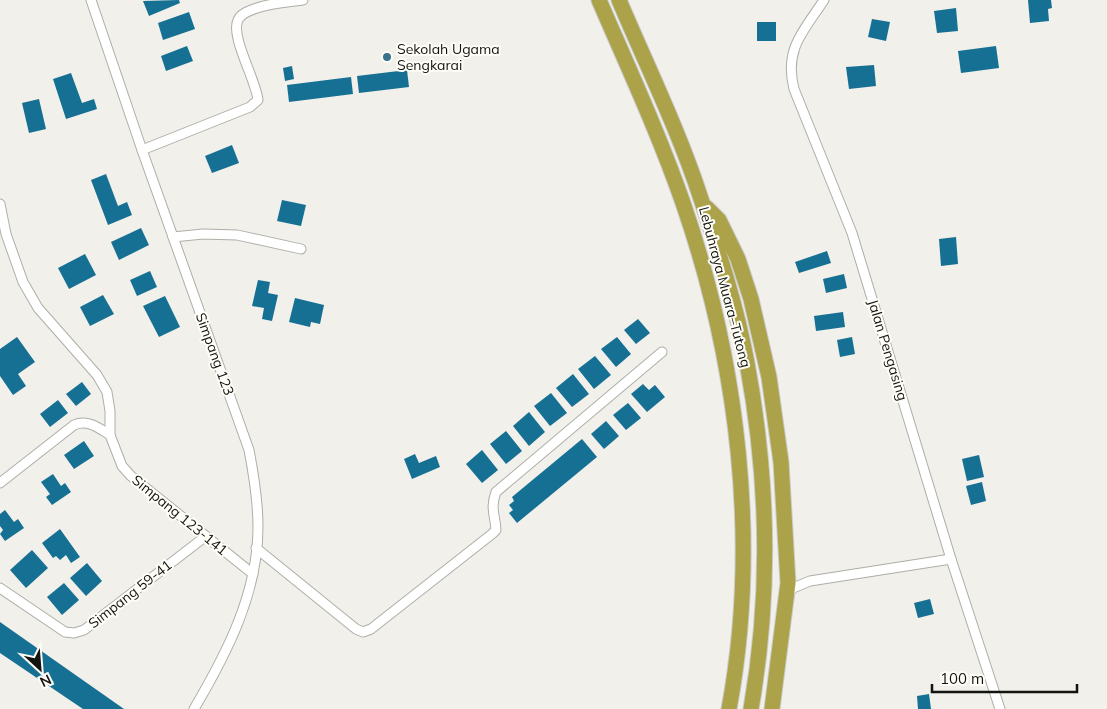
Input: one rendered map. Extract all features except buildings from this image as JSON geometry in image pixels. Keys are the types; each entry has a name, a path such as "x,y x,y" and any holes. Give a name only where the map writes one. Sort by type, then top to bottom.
{"highway":[{"name":"Lebuhraya Muara–Tutong","path":"599,0 630,71 682,202 701,263 727,366 740,476 743,536 741,611 734,682 729,709"},
{"name":"Lebuhraya Muara–Tutong","path":"619,0 703,203 725,274 746,362 761,474 764,535 763,610 751,709"},
{"path":"703,203 719,220 738,259 751,299 769,377 781,462 787,571 786,596 772,709"}],"street":[{"name":"Simpang 123","path":"91,0 142,150 249,450 255,484 258,528 253,574 243,610 233,636 220,665 194,709"},
{"path":"142,150 250,107 258,100 257,90 238,41 236,30 238,19 246,12 258,8 303,0"},
{"name":"Jalan Pengasing","path":"824,0 797,40 790,64 791,78 794,90 852,233 951,559 1000,709"},
{"path":"0,204 3,236 23,282 38,308 97,375 107,392 110,411 110,435 88,423 81,422 0,483"},
{"path":"173,237 203,234 237,235 301,249"},
{"path":"256,548 356,629 363,632 370,629 492,534 496,530 492,512 492,502 496,492 662,352"},
{"name":"Simpang 123-141","path":"110,435 122,466 131,476 253,574"},
{"name":"Simpang 59-41","path":"0,588 65,632 74,633 84,630 206,536"},
{"path":"786,596 793,588 810,581 951,559"},
{"path":"787,571 810,581"}],"place":[{"name":"Sekolah Ugama Sengkarai","path":"387,57"}]}
